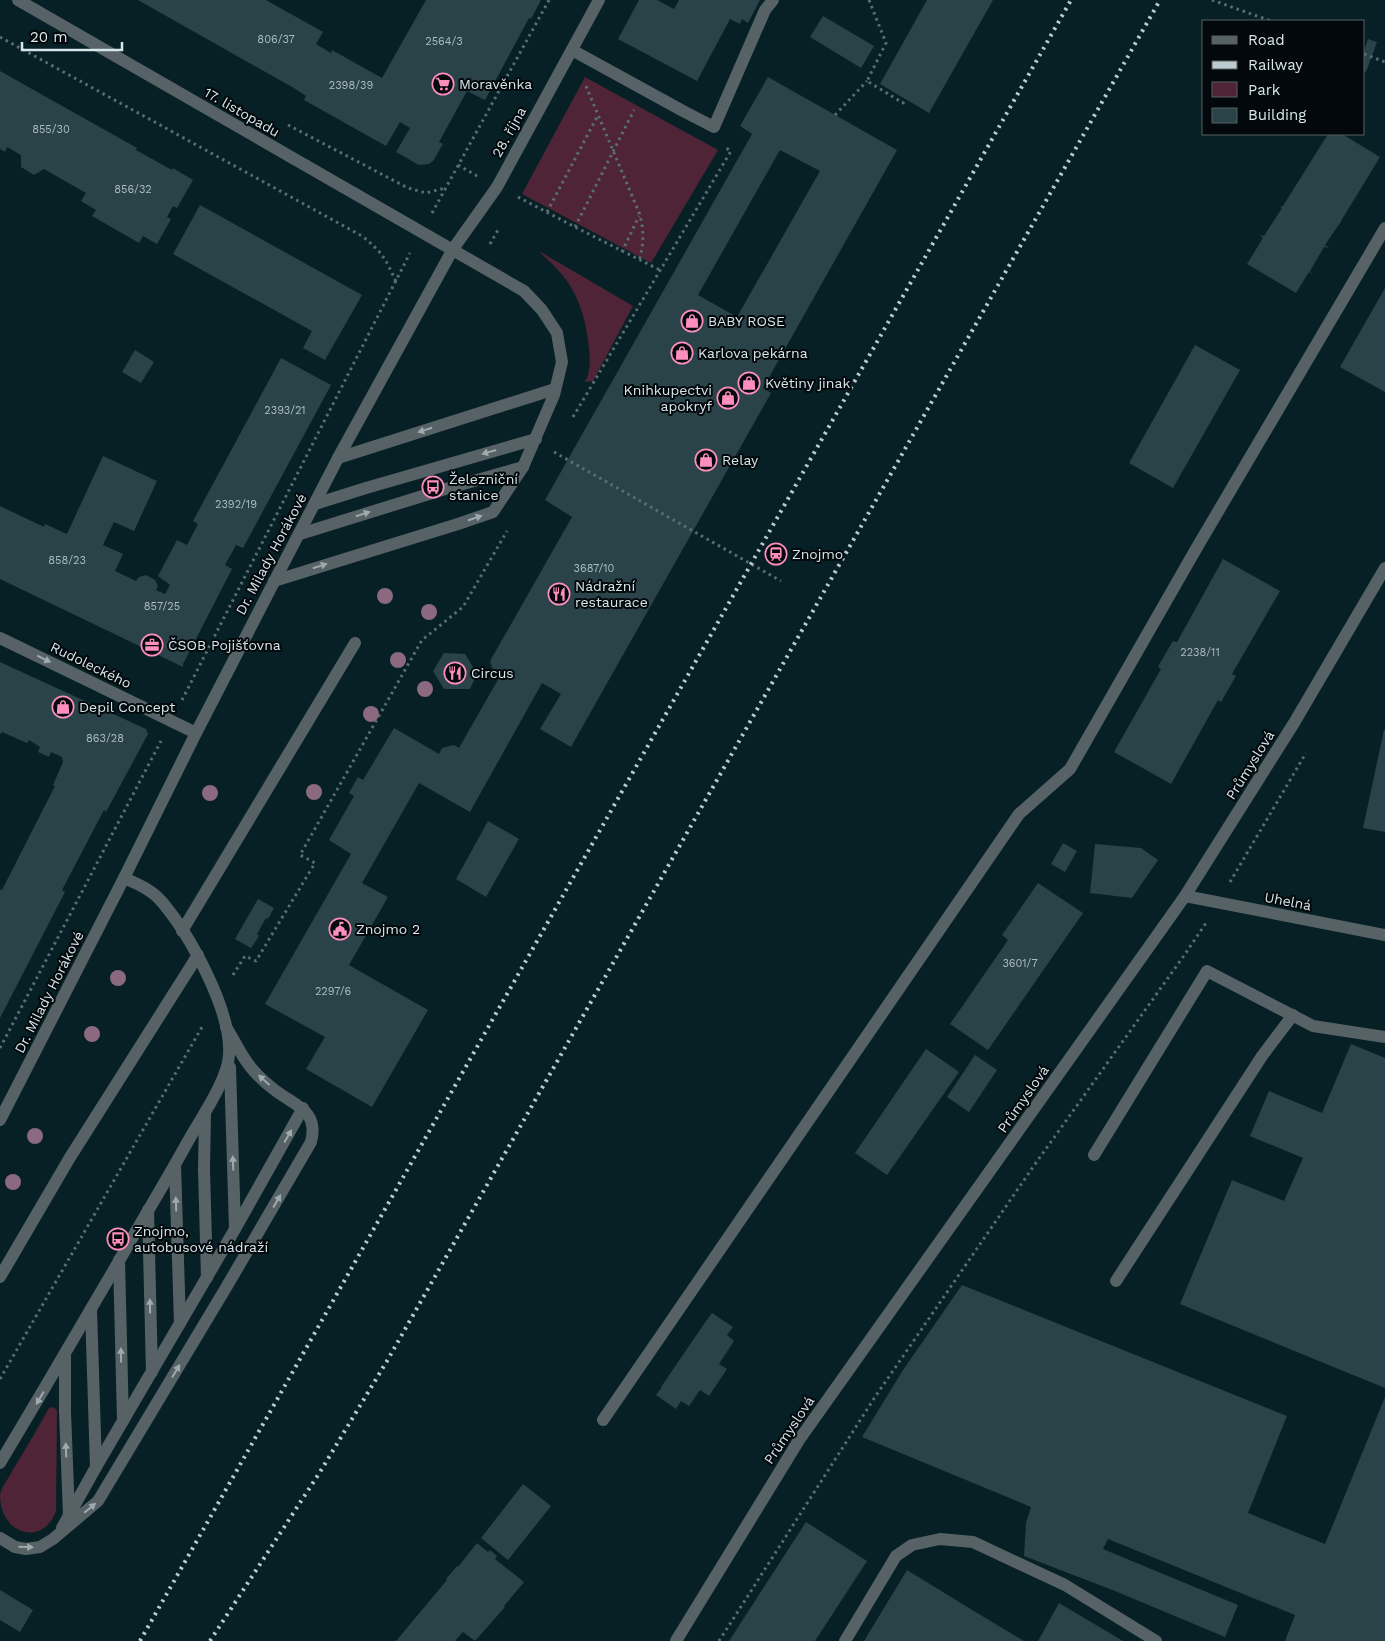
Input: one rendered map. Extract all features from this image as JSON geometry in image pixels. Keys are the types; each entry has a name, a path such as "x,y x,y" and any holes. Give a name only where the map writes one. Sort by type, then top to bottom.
{"street":[{"name":"17. listopadu","path":"18,0 524,291 542,310 557,333 562,362 556,390 523,467 493,512 274,581"},
{"name":"28. října","path":"453,249 496,187 599,0"},
{"path":"572,50 714,127 765,10 773,0"},
{"path":"603,1420 1019,814 1070,769 1196,549 1385,228"},
{"name":"Dr. Milady Horákové","path":"0,1120 274,581 338,458 453,249"},
{"path":"338,458 556,390"},
{"path":"315,504 536,439"},
{"path":"300,534 523,467"},
{"name":"Průmyslová","path":"676,1641 799,1440 1185,896 1294,723 1385,568"},
{"name":"Rudoleckého","path":"0,638 196,733"},
{"path":"182,931 355,643"},
{"path":"124,878 144,887 161,901 182,931 198,955 226,1027 229,1055 235,1229"},
{"name":"Uhelná","path":"1185,896 1385,936"},
{"path":"0,1277 69,1159 198,955"},
{"path":"1094,1155 1207,972 1314,1026 1385,1037"},
{"path":"1116,1281 1262,1056 1293,1015"},
{"path":"0,1538 15,1547 26,1549 40,1546 53,1540 98,1501 228,1286 310,1142 313,1125 304,1108 276,1091 252,1069 226,1027"},
{"path":"0,1463 65,1356 220,1086 227,1070 229,1055"},
{"path":"53,1540 69,1516 304,1108"},
{"path":"204,1111 207,1278"},
{"path":"175,1165 180,1323"},
{"path":"148,1210 152,1372"},
{"path":"119,1260 123,1421"},
{"path":"91,1308 96,1468"},
{"path":"65,1356 69,1516"},
{"path":"845,1641 896,1556 912,1545 940,1539 973,1542 1056,1581 1156,1641"}],"path":[{"path":"0,1048 171,720 421,232 549,0"},
{"path":"835,115 867,81 886,43 869,0"},
{"path":"1212,0 1268,20"},
{"path":"0,37 362,236 378,248 396,282"},
{"path":"1365,54 1385,62"},
{"path":"867,81 904,103 906,98"},
{"path":"585,84 640,215 644,247 639,261"},
{"path":"575,228 634,109"},
{"path":"547,212 598,115"},
{"path":"285,124 408,188 426,193 446,188"},
{"path":"571,420 731,151"},
{"path":"517,196 575,228 660,270"},
{"path":"622,252 640,215"},
{"path":"558,444 553,452 781,581"},
{"path":"0,1379 217,1000 245,956 256,962 315,863 300,855 422,640 463,607 508,530"},
{"path":"720,1641 876,1397 1033,1167 1183,958 1219,902 1307,751"}],"green space":[{"path":"585,77 718,150 651,263 522,194"},
{"path":"539,251 633,306 593,381 585,382 590,361 588,337 576,296 556,267"},
{"path":"54,1407 57,1411 56,1511 50,1522 42,1529 33,1532 23,1531 14,1527 7,1519 2,1509 0,1495 49,1408"}],"building":[{"path":"138,0 266,0 323,32 316,44 331,53 332,50 382,78 426,0 541,0 531,19 529,18 485,100 467,91 439,142 443,144 433,161 429,164 419,165 396,152 410,128 400,122 386,146 304,100 306,96 292,87"},
{"path":"639,0 657,0 674,9 679,0 760,0 748,23 742,19 740,24 730,19 697,81 618,39"},
{"path":"927,0 993,0 929,113 880,84"},
{"path":"823,16 874,46 861,68 810,37"},
{"path":"1368,39 1377,42 1366,72 1365,72 1365,48"},
{"path":"0,71 137,148 136,150 193,180 177,208 173,206 167,217 171,219 157,244 143,236 139,243 92,216 96,210 81,201 86,193 44,169 34,175 21,167 21,155 7,147 5,152 0,149"},
{"path":"768,77 897,150 763,388 771,393 571,747 540,729 561,694 542,683 470,812 419,783 362,883 388,897 349,965 428,1010 372,1107 306,1069 325,1037 265,1004 351,854 329,840 354,796 349,793 358,777 363,780 394,728 439,754 442,748 454,745 459,748 500,676 494,674 490,661 572,517 545,500 752,134 740,126","holes":["780,150 820,171 737,317 698,295"]},
{"path":"1327,135 1344,135 1380,157 1341,223 1325,245 1329,248 1324,247 1310,271 1313,274 1309,272 1296,293 1247,264 1263,238 1260,235 1264,236 1282,208 1280,207 1283,206"},
{"path":"200,205 362,295 325,360 303,348 312,331 173,254"},
{"path":"1385,288 1385,392 1340,367"},
{"path":"1195,345 1240,370 1173,488 1129,463"},
{"path":"135,350 154,362 141,383 122,372"},
{"path":"281,358 331,385 243,548 236,545 225,565 232,569 183,667 0,579 0,506 44,527 45,524 67,534 103,456 157,481 134,531 114,522 103,545 123,554 115,571 136,581 139,577 146,575 155,580 158,586 156,590 165,594 170,585 158,576 177,540 187,545 198,524 193,521"},
{"path":"1223,559 1280,591 1232,674 1236,676 1221,702 1218,700 1171,784 1114,752 1161,669 1158,667 1160,663 1173,641 1177,642"},
{"name":"Circus","path":"444,653 465,654 477,674 470,689 444,689 433,671"},
{"path":"0,662 146,729 148,734 106,812 104,810 62,890 65,892 0,1018 0,889 2,890 55,786 53,785 63,762 62,757 51,752 49,757 38,752 40,747 29,740 27,743 2,732 0,735"},
{"path":"1385,730 1385,832 1363,828"},
{"path":"488,821 519,839 486,897 456,879"},
{"path":"1063,843 1077,851 1065,872 1051,864"},
{"path":"1095,844 1141,848 1158,860 1132,898 1090,893"},
{"path":"1038,883 1083,913 988,1050 950,1024 1008,940 1002,935"},
{"path":"258,899 274,908 268,919 266,918 257,934 259,936 251,948 235,939"},
{"path":"1351,1044 1385,1058 1385,1388 1180,1304 1232,1180 1284,1201 1303,1158 1250,1136 1269,1091 1322,1113"},
{"path":"926,1049 959,1072 887,1175 855,1153"},
{"path":"975,1055 997,1070 969,1112 947,1097"},
{"path":"962,1285 1287,1416 1248,1513 1325,1544 1385,1397 1385,1641 1285,1641 1295,1615 1108,1539 1103,1549 1238,1605 1225,1637 1115,1591 1024,1556 1026,1523 1031,1507 862,1437 903,1370"},
{"path":"712,1313 733,1327 727,1335 734,1341 719,1364 727,1369 709,1396 700,1390 689,1406 681,1401 676,1409 656,1395"},
{"path":"523,1484 551,1506 508,1560 481,1538"},
{"path":"806,1522 867,1561 815,1641 729,1641"},
{"path":"477,1543 488,1552 490,1550 497,1556 495,1559 524,1582 505,1607 475,1641 463,1632 455,1641 396,1641 446,1579"},
{"path":"907,1570 969,1608 1024,1641 864,1641"},
{"path":"0,1590 33,1610 20,1632 0,1620"},
{"path":"1059,1603 1123,1641 1038,1641"}],"railway":[{"path":"140,1641 1071,0"},
{"path":"210,1641 320,1472 387,1361 1160,0"}],"place":[{"name":"Moravěnka","path":"443,84"},
{"name":"BABY ROSE","path":"692,321"},
{"name":"Karlova pekárna","path":"682,353"},
{"name":"Květiny jinak","path":"749,383"},
{"name":"Knihkupectvi apokryf","path":"728,398"},
{"name":"Relay","path":"706,460"},
{"name":"Železniční stanice","path":"433,487"},
{"name":"Znojmo","path":"776,554"},
{"name":"Nádražní restaurace","path":"559,594"},
{"name":"ČSOB Pojišťovna","path":"152,645"},
{"name":"Circus","path":"455,673"},
{"name":"Depil Concept","path":"63,707"},
{"name":"Znojmo 2","path":"340,929"},
{"name":"Znojmo, autobusové nádraží","path":"118,1239"}]}
